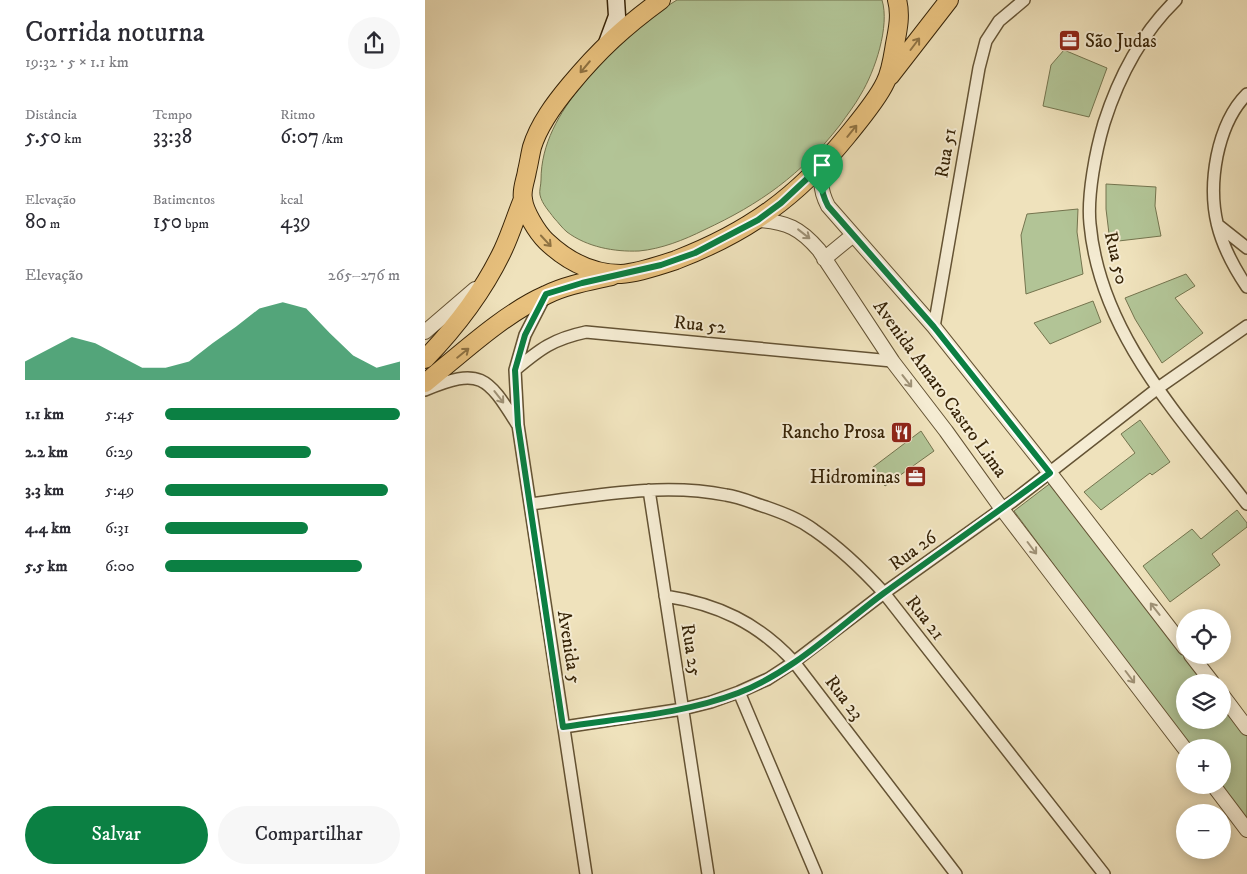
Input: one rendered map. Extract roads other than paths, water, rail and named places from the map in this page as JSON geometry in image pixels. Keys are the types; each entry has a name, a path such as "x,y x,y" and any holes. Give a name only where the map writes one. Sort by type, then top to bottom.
{"main road":[{"path":"607,43 617,16 616,0"},
{"path":"425,358 460,320 490,274 503,249 523,199 532,147 543,123 557,101 607,43 661,0"},
{"path":"885,83 899,27 897,0"},
{"path":"425,383 517,311 546,294 582,283 661,265 695,253 758,220 781,203 827,160 859,122 885,83 949,0"},
{"path":"523,199 530,219 559,254 579,265 600,272 623,274"}],"street":[{"name":"Rua 51","path":"934,327 979,68 986,41 999,21 1024,0"},
{"name":"Rua 50","path":"1177,0 1144,36 1127,66 1111,102 1099,138 1092,180 1090,222 1096,262 1107,297 1122,331 1158,388 1247,504"},
{"path":"1247,94 1230,118 1221,137 1213,178 1213,204 1217,224 1232,264 1247,287"},
{"name":"Avenida Amaro Castro Lima","path":"827,160 821,182 822,195 828,206 852,236 934,327 1176,636"},
{"name":"Avenida Amaro Castro Lima","path":"758,220 776,221 798,229 808,237 825,258 892,362 1177,739"},
{"path":"1217,224 1247,248"},
{"path":"825,258 852,236"},
{"path":"425,332 490,274"},
{"name":"Avenida 5","path":"546,294 525,335 515,370 518,425 585,874"},
{"name":"Rua 26","path":"563,727 683,709 711,702 768,679 794,662 884,593 1002,509 1158,388 1247,326"},
{"name":"Rua 52","path":"515,370 550,343 567,336 586,332 892,362"},
{"name":"Avenida 5","path":"425,390 460,378 475,378 488,384 500,396 518,425"},
{"name":"Rua 21","path":"530,504 649,490 690,491 727,495 789,515 813,529 839,548 884,593 1104,874"},
{"name":"Rua 25","path":"649,490 708,874"},
{"name":"Rua 23","path":"665,596 688,599 713,606 737,617 762,632 779,646 794,662 956,874"},
{"path":"1198,664 1206,674"},
{"path":"739,692 816,874"},
{"path":"1231,707 1247,728"},
{"path":"1220,794 1247,830"}],"place":[{"name":"São Judas","path":"1069,41"},
{"name":"Rancho Prosa","path":"901,432"},
{"name":"Hidrominas","path":"916,477"}]}
